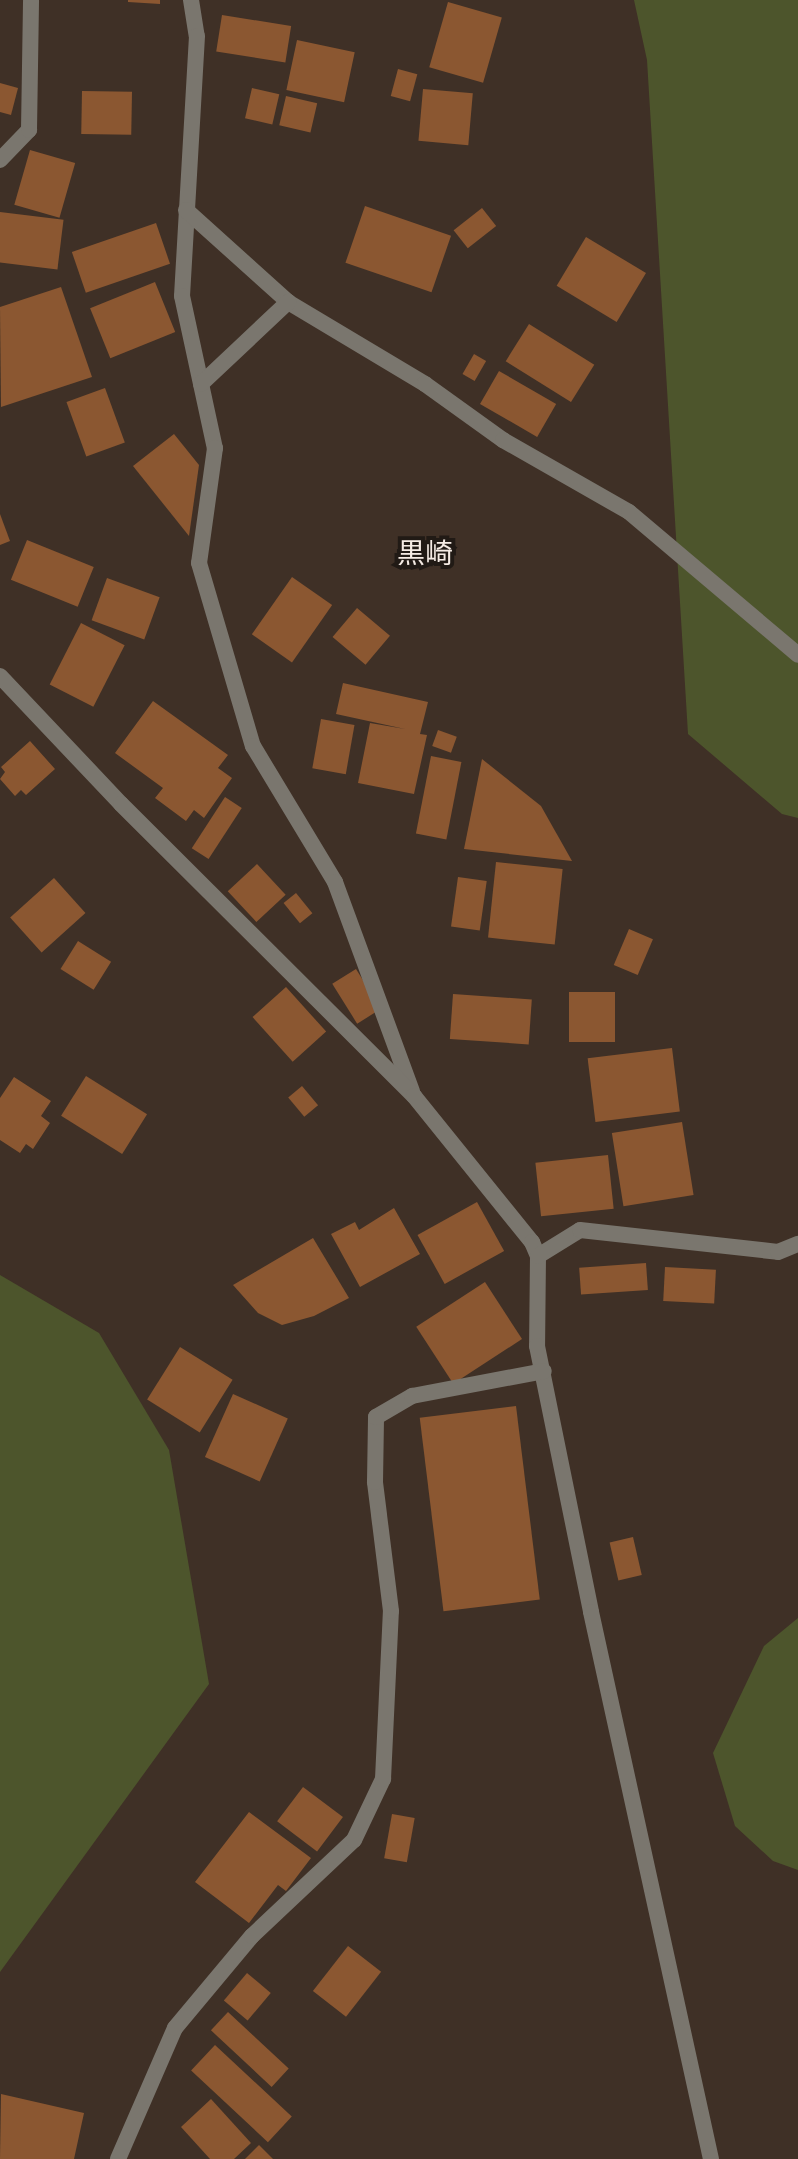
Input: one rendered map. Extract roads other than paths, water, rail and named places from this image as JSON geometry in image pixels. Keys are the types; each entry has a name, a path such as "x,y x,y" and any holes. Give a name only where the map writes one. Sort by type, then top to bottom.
{"street":[{"path":"0,160 29,130 31,0"},
{"path":"191,0 197,36 182,296 215,448 199,563 231,682 253,746 335,882 414,1096"},
{"path":"186,210 288,302 425,384 503,440 629,512 798,655"},
{"path":"201,384 288,302"},
{"path":"0,676 121,804 414,1096 532,1242 538,1256 537,1346 591,1612 711,2159"},
{"path":"538,1256 580,1230 778,1252 798,1244"},
{"path":"118,2159 175,2028 252,1936 354,1840 383,1779 391,1611 375,1482 376,1417 412,1396 544,1371"}],"district":[{"name":"黒崎","path":"425,553"}]}
